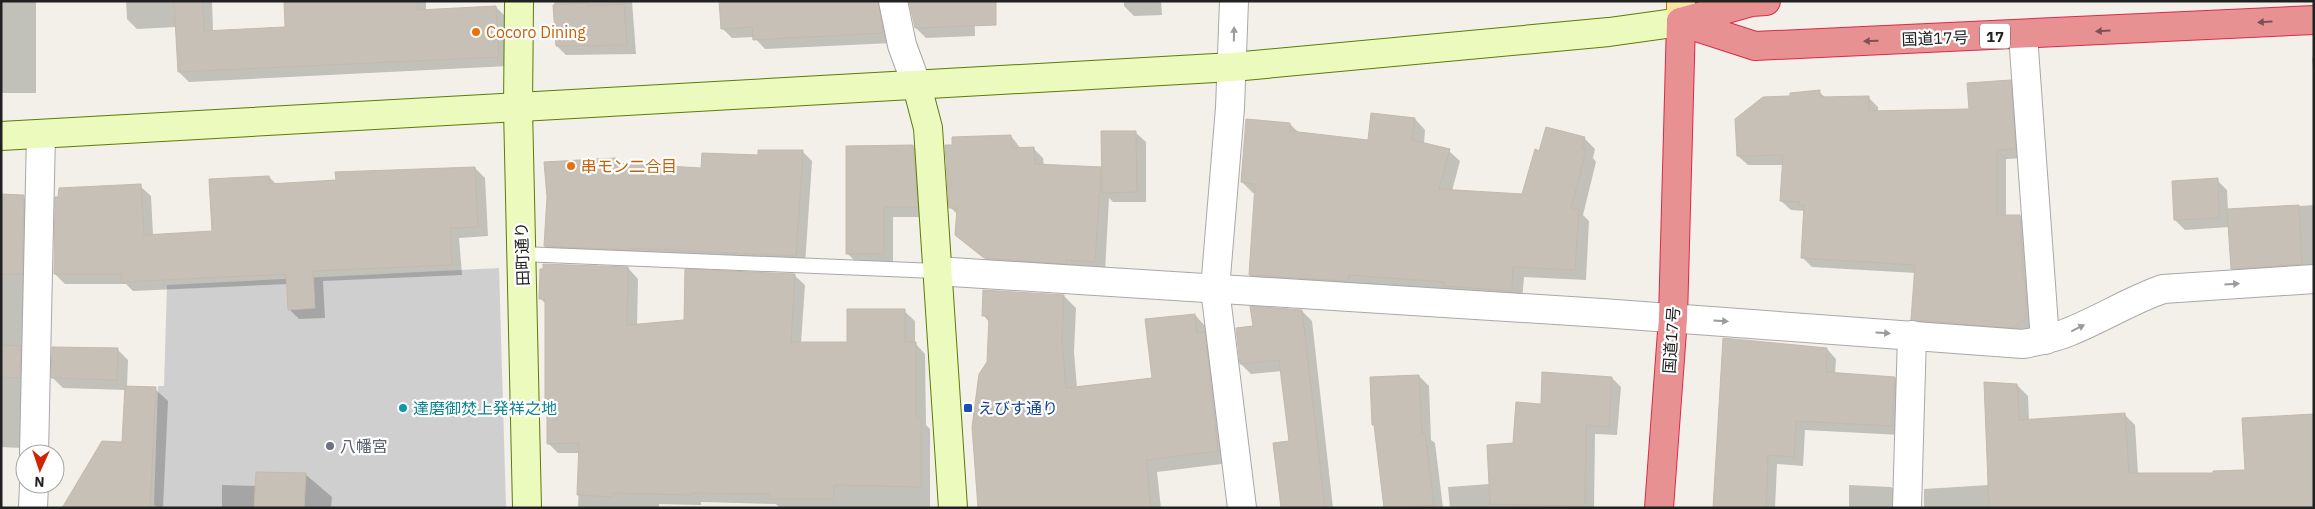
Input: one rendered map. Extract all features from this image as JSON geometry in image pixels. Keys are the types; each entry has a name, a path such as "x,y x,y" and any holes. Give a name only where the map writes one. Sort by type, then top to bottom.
{"highway":[{"path":"1681,12 1766,1"},
{"name":"国道17号","path":"1659,508 1673,318 1681,12 1755,46 2314,20"}],"street":[{"name":"田町通り","path":"520,1 518,108 528,508"},
{"path":"893,1 902,44 917,86 928,128 952,508"},
{"path":"1234,1 1233,67 1215,289 1242,508"},
{"path":"1,136 1233,67 1599,33 1681,12"},
{"path":"2023,35 2045,340"},
{"path":"34,444 41,134"},
{"path":"936,271 1673,318 2023,344 2045,340 2071,331 2139,297 2163,289 2314,279"},
{"path":"1908,508 1912,335"},
{"path":"33,508 34,494"}],"lane":[{"path":"522,254 936,271"}],"shaded area":[{"name":"八幡宮","path":"499,268 506,508 158,508 154,505 158,386 164,386 167,285"}],"building":[{"path":"174,1 203,1 204,31 285,27 284,1 417,1 418,10 496,6 499,57 178,72"},
{"path":"719,1 878,1 883,29 882,33 753,40 752,27 721,29"},
{"path":"909,1 996,1 996,25 915,28"},
{"path":"587,3 587,6 624,4 627,45 556,46 553,5"},
{"path":"2011,80 2016,149 1997,150 1997,215 2020,215 2026,317 2013,328 1911,320 1915,265 1801,258 1804,205 1799,205 1800,202 1780,201 1783,155 1737,156 1735,119 1763,97 1790,96 1790,93 1820,90 1820,97 1869,96 1869,111 1969,109 1967,83"},
{"path":"1371,113 1415,118 1412,140 1450,149 1439,189 1522,194 1535,149 1539,151 1546,127 1585,137 1582,149 1586,150 1571,209 1579,209 1575,270 1513,267 1512,291 1444,286 1445,282 1349,275 1348,281 1249,275 1255,184 1241,182 1246,119 1290,123 1290,131 1368,140"},
{"path":"1101,131 1136,131 1137,192 1102,193"},
{"path":"1011,135 1012,148 1034,147 1035,164 1101,167 1095,262 1066,260 1066,264 984,258 955,235 957,208 949,208 945,145 952,145 952,137"},
{"path":"913,145 918,207 884,207 884,254 846,254 846,146"},
{"path":"758,150 803,150 796,256 544,246 547,197 544,162 616,158 616,163 701,168 702,153 758,155"},
{"path":"475,167 478,227 450,228 452,265 313,271 315,308 288,310 286,274 122,282 122,274 54,274 55,197 58,197 59,188 141,184 144,235 212,231 209,179 269,176 270,184 336,180 335,172"},
{"path":"2218,178 2219,218 2174,220 2172,181"},
{"path":"1,194 24,195 22,274 1,274"},
{"path":"2299,205 2302,264 2231,269 2227,209"},
{"path":"543,264 628,267 627,325 684,320 685,269 795,274 791,342 847,342 847,309 905,309 905,342 916,342 916,418 921,418 921,487 834,485 834,499 769,499 769,494 613,493 613,497 577,495 579,443 547,444 545,299 539,299 540,269 543,269"},
{"path":"983,290 1064,295 1062,339 1066,388 1152,378 1145,319 1195,314 1197,333 1205,332 1218,451 1146,460 1151,508 978,508 972,427 979,374 987,362 989,316 982,316"},
{"path":"1250,306 1302,310 1325,508 1281,508 1273,443 1289,441 1279,360 1240,364 1236,328 1253,326"},
{"path":"1723,338 1827,348 1826,372 1895,377 1892,426 1796,421 1794,457 1768,455 1766,508 1713,508"},
{"path":"1,345 21,346 20,378 1,377"},
{"path":"52,347 118,348 117,380 51,378"},
{"path":"1542,372 1612,377 1609,427 1586,425 1585,506 1490,504 1487,445 1513,443 1516,402 1541,404"},
{"path":"1419,375 1422,433 1425,432 1434,505 1384,508 1374,425 1372,425 1370,377"},
{"path":"1984,382 2017,384 2019,420 2125,413 2129,473 2213,473 2213,471 2245,470 2242,418 2314,414 2314,508 1989,508"},
{"path":"125,386 156,387 150,508 62,508 102,441 122,442"},
{"path":"256,472 306,473 304,508 254,508"}],"place":[{"name":"Cocoro Dining","path":"476,32"},
{"name":"串モン二合目","path":"571,166"},
{"name":"達磨御焚上発祥之地","path":"403,408"},
{"name":"えびす通り","path":"968,408"},
{"name":"八幡宮","path":"330,446"}]}
